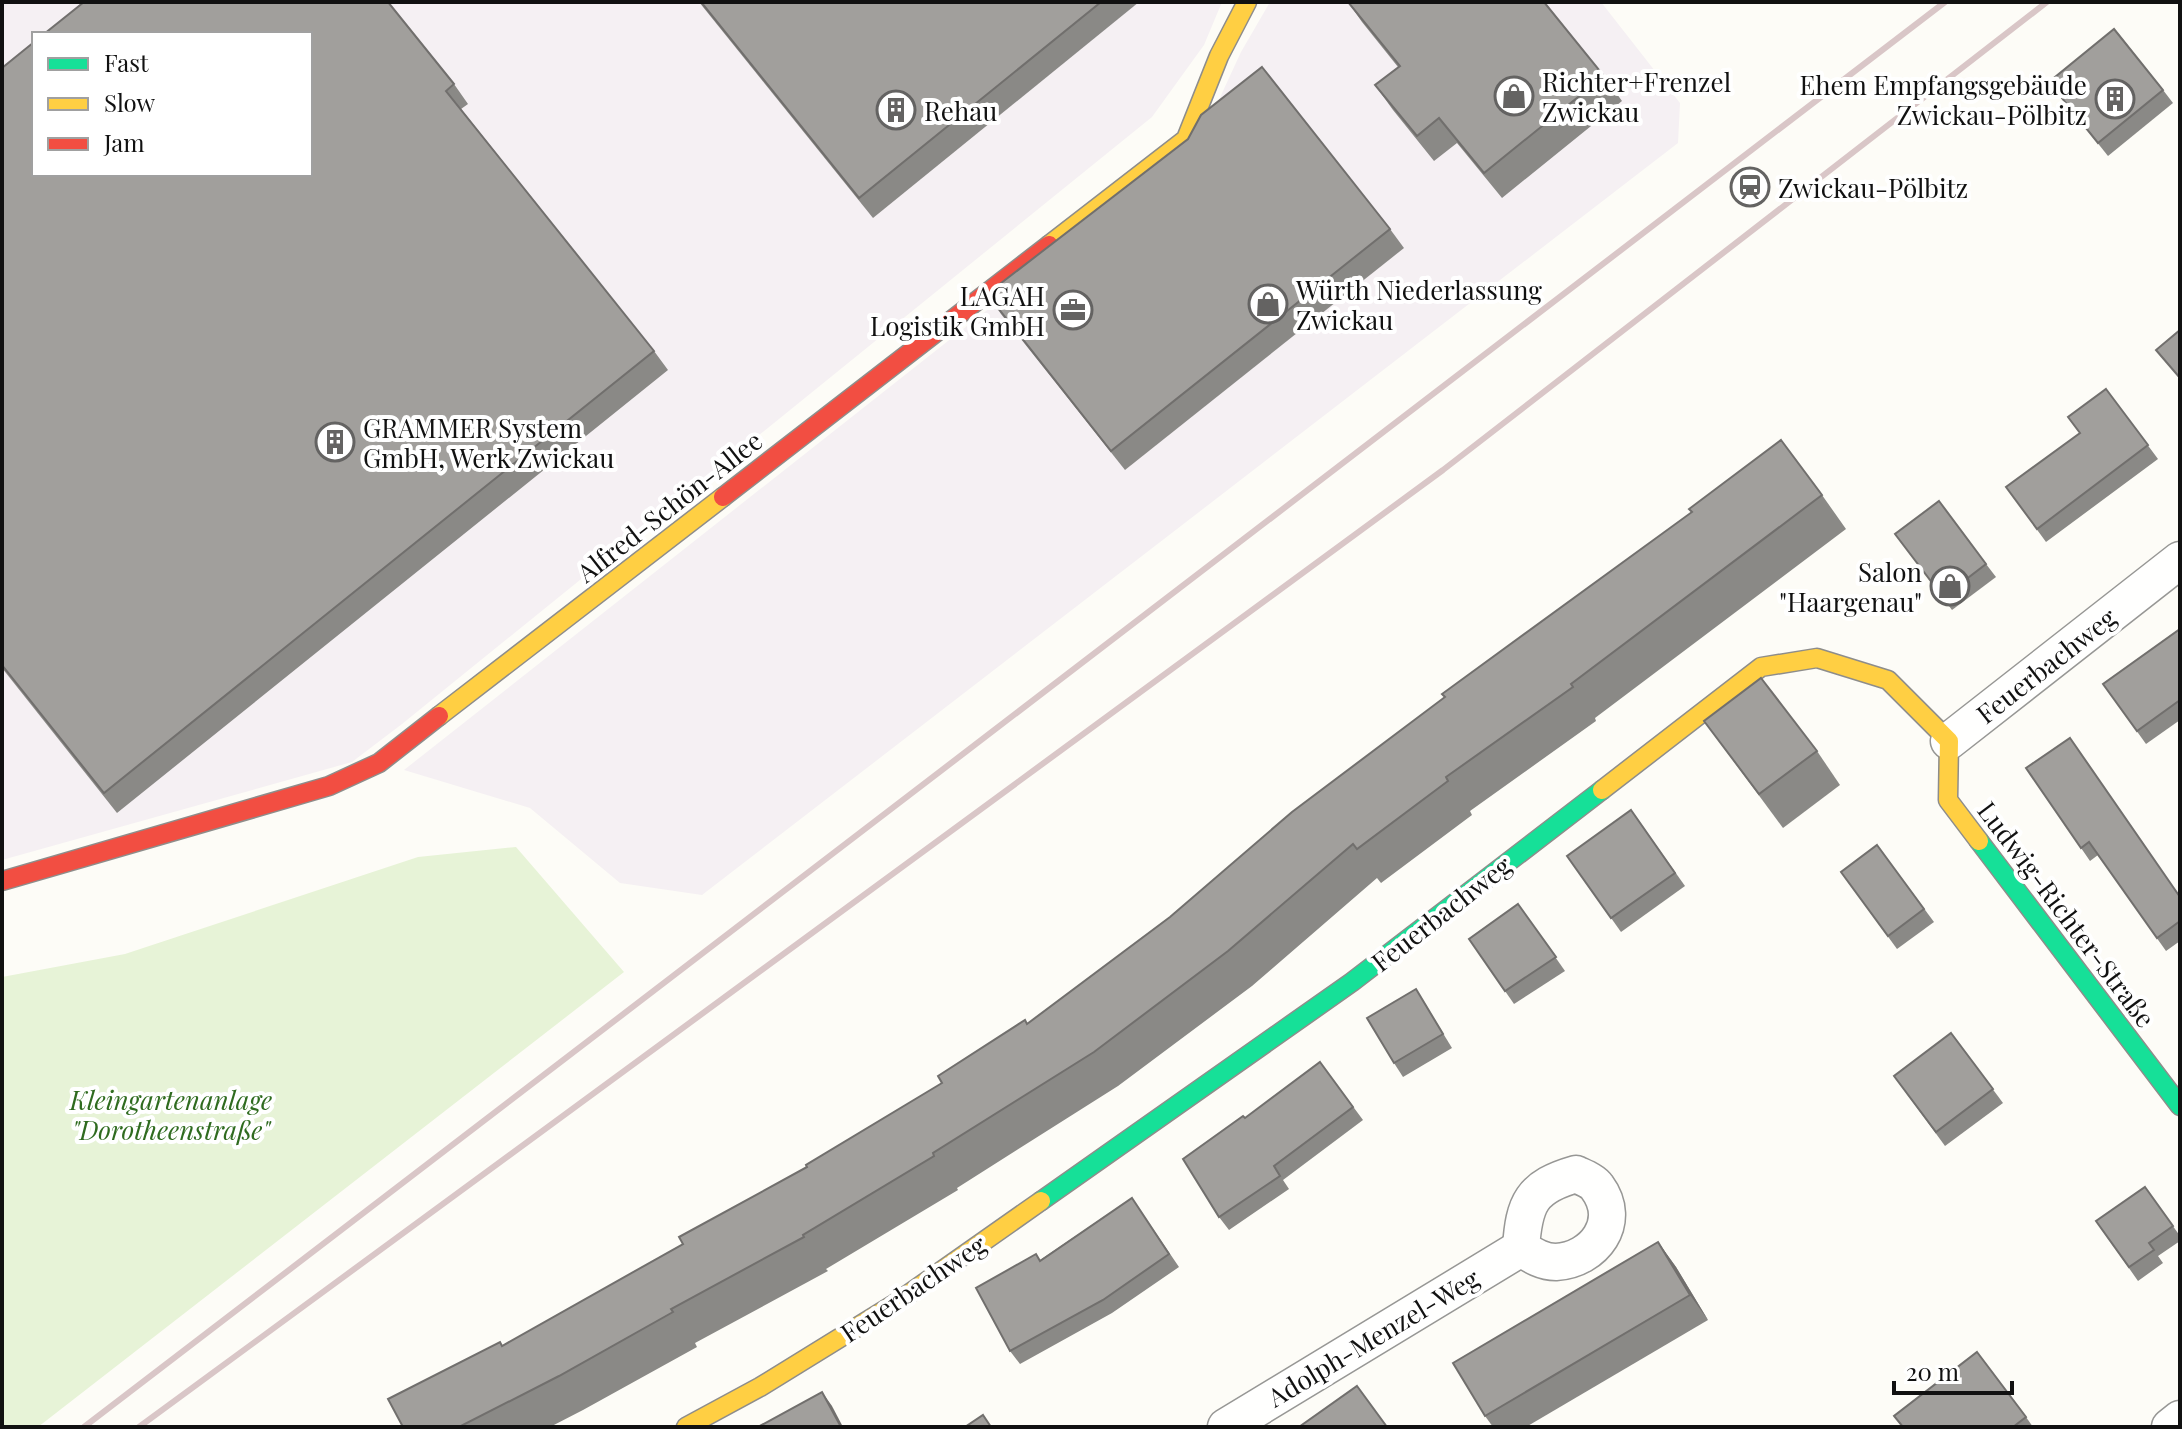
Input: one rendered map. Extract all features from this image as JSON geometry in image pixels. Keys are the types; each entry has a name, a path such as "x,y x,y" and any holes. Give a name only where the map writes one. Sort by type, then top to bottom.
{"street":[{"name":"Alfred-Schön-Allee","path":"2,881 329,786 379,763 1186,139 1219,56 1247,2"},
{"name":"Feuerbachweg","path":"686,1427 760,1387 893,1305 1352,982 1761,667 1817,658 1888,680 1949,741 2180,560"},
{"name":"Ludwig-Richter-Straße","path":"1949,741 1948,800 2180,1106"},
{"name":"Adolph-Menzel-Weg","path":"1226,1427 1521,1248"},
{"path":"2170,1427 2180,1419"}],"shaded area":[{"path":"2,2 1222,2 1204,45 1152,117 352,762 2,860"},
{"path":"1270,2 1601,2 1680,103 1678,143 702,895 620,883 530,808 404,770 1199,143 1241,52"}],"green space":[{"name":"Kleingartenanlage \"Dorotheenstraße\"","path":"516,847 624,972 38,1427 2,1427 2,977 125,954 418,857"}],"building":[{"name":"GRAMMER System GmbH, Werk Zwickau","path":"84,2 388,2 454,84 446,91 654,351 104,793 2,665 2,68 32,44 32,176 312,176 312,32 46,32"},
{"name":"Rehau","path":"701,2 1101,2 859,198"},
{"name":"Richter+Frenzel Zwickau","path":"1348,2 1544,2 1604,76 1484,173 1439,118 1417,136 1375,85 1400,66"},
{"name":"Ehem Empfangsgebäude Zwickau-Pölbitz","path":"2114,29 2163,90 2098,143 2049,82"},
{"path":"1262,67 1390,229 1111,451 987,294 1188,139 1201,115"},
{"path":"2180,330 2180,378 2156,350"},
{"path":"2106,389 2148,445 2037,529 2006,487 2080,433 2068,417"},
{"path":"1781,440 1822,495 1571,684 1573,687 1446,777 1448,781 1357,849 1353,844 1228,951 1094,1052 804,1237 671,1309 673,1312 559,1376 459,1427 403,1427 388,1399 500,1342 502,1346 683,1244 679,1237 807,1167 942,1083 938,1076 1025,1020 1027,1024 1170,917 1292,812 1445,697 1442,694 1692,512 1689,509"},
{"path":"1939,501 1986,564 1943,597 1895,534"},
{"path":"2180,629 2180,700 2137,731 2103,684"},
{"path":"1761,678 1817,751 1759,794 1704,721"},
{"path":"2070,738 2180,897 2180,921 2157,938 2089,842 2081,848 2026,768"},
{"path":"1631,810 1675,873 1611,918 1567,856"},
{"path":"1877,845 1924,909 1888,936 1841,872"},
{"path":"1518,904 1556,957 1505,991 1469,939"},
{"path":"1416,989 1443,1034 1394,1063 1367,1018"},
{"path":"1951,1033 1993,1089 1936,1132 1894,1076"},
{"path":"1320,1062 1353,1107 1274,1166 1280,1176 1219,1217 1183,1159"},
{"path":"2145,1187 2173,1226 2149,1243 2154,1250 2129,1267 2096,1221"},
{"path":"1132,1198 1169,1254 1103,1300 1010,1351 976,1288 1036,1254 1040,1261"},
{"path":"1658,1242 1690,1295 1485,1416 1453,1363"},
{"path":"1977,1352 2026,1417 2013,1427 1903,1427 1894,1416"},
{"path":"1357,1386 1387,1427 1299,1427"},
{"path":"822,1392 841,1427 758,1427"},
{"path":"983,1415 991,1427 965,1427"}],"railway":[{"path":"84,1427 1945,2"},
{"path":"139,1427 1443,470 2047,2"}],"traffic: fast":[{"path":"1041,1201 1352,982 1602,790"},
{"path":"1979,841 2180,1106"}],"traffic: slow":[{"path":"1049,245 1186,139 1219,56 1247,2"},
{"path":"439,716 723,497"},
{"path":"1602,790 1761,667 1817,658 1888,680 1949,741 1948,800 1979,841"},
{"path":"686,1427 760,1387 893,1305 1041,1201"}],"traffic: jam":[{"path":"723,497 1049,245"},
{"path":"2,881 329,786 379,763 439,716"}],"place":[{"name":"Richter+Frenzel Zwickau","path":"1514,96"},
{"name":"Ehem Empfangsgebäude Zwickau-Pölbitz","path":"2115,99"},
{"name":"Rehau","path":"896,110"},
{"name":"Zwickau-Pölbitz","path":"1750,187"},
{"name":"Würth Niederlassung Zwickau","path":"1268,304"},
{"name":"LAGAH Logistik GmbH","path":"1073,310"},
{"name":"GRAMMER System GmbH, Werk Zwickau","path":"335,442"},
{"name":"Salon \"Haargenau\"","path":"1950,586"}]}
